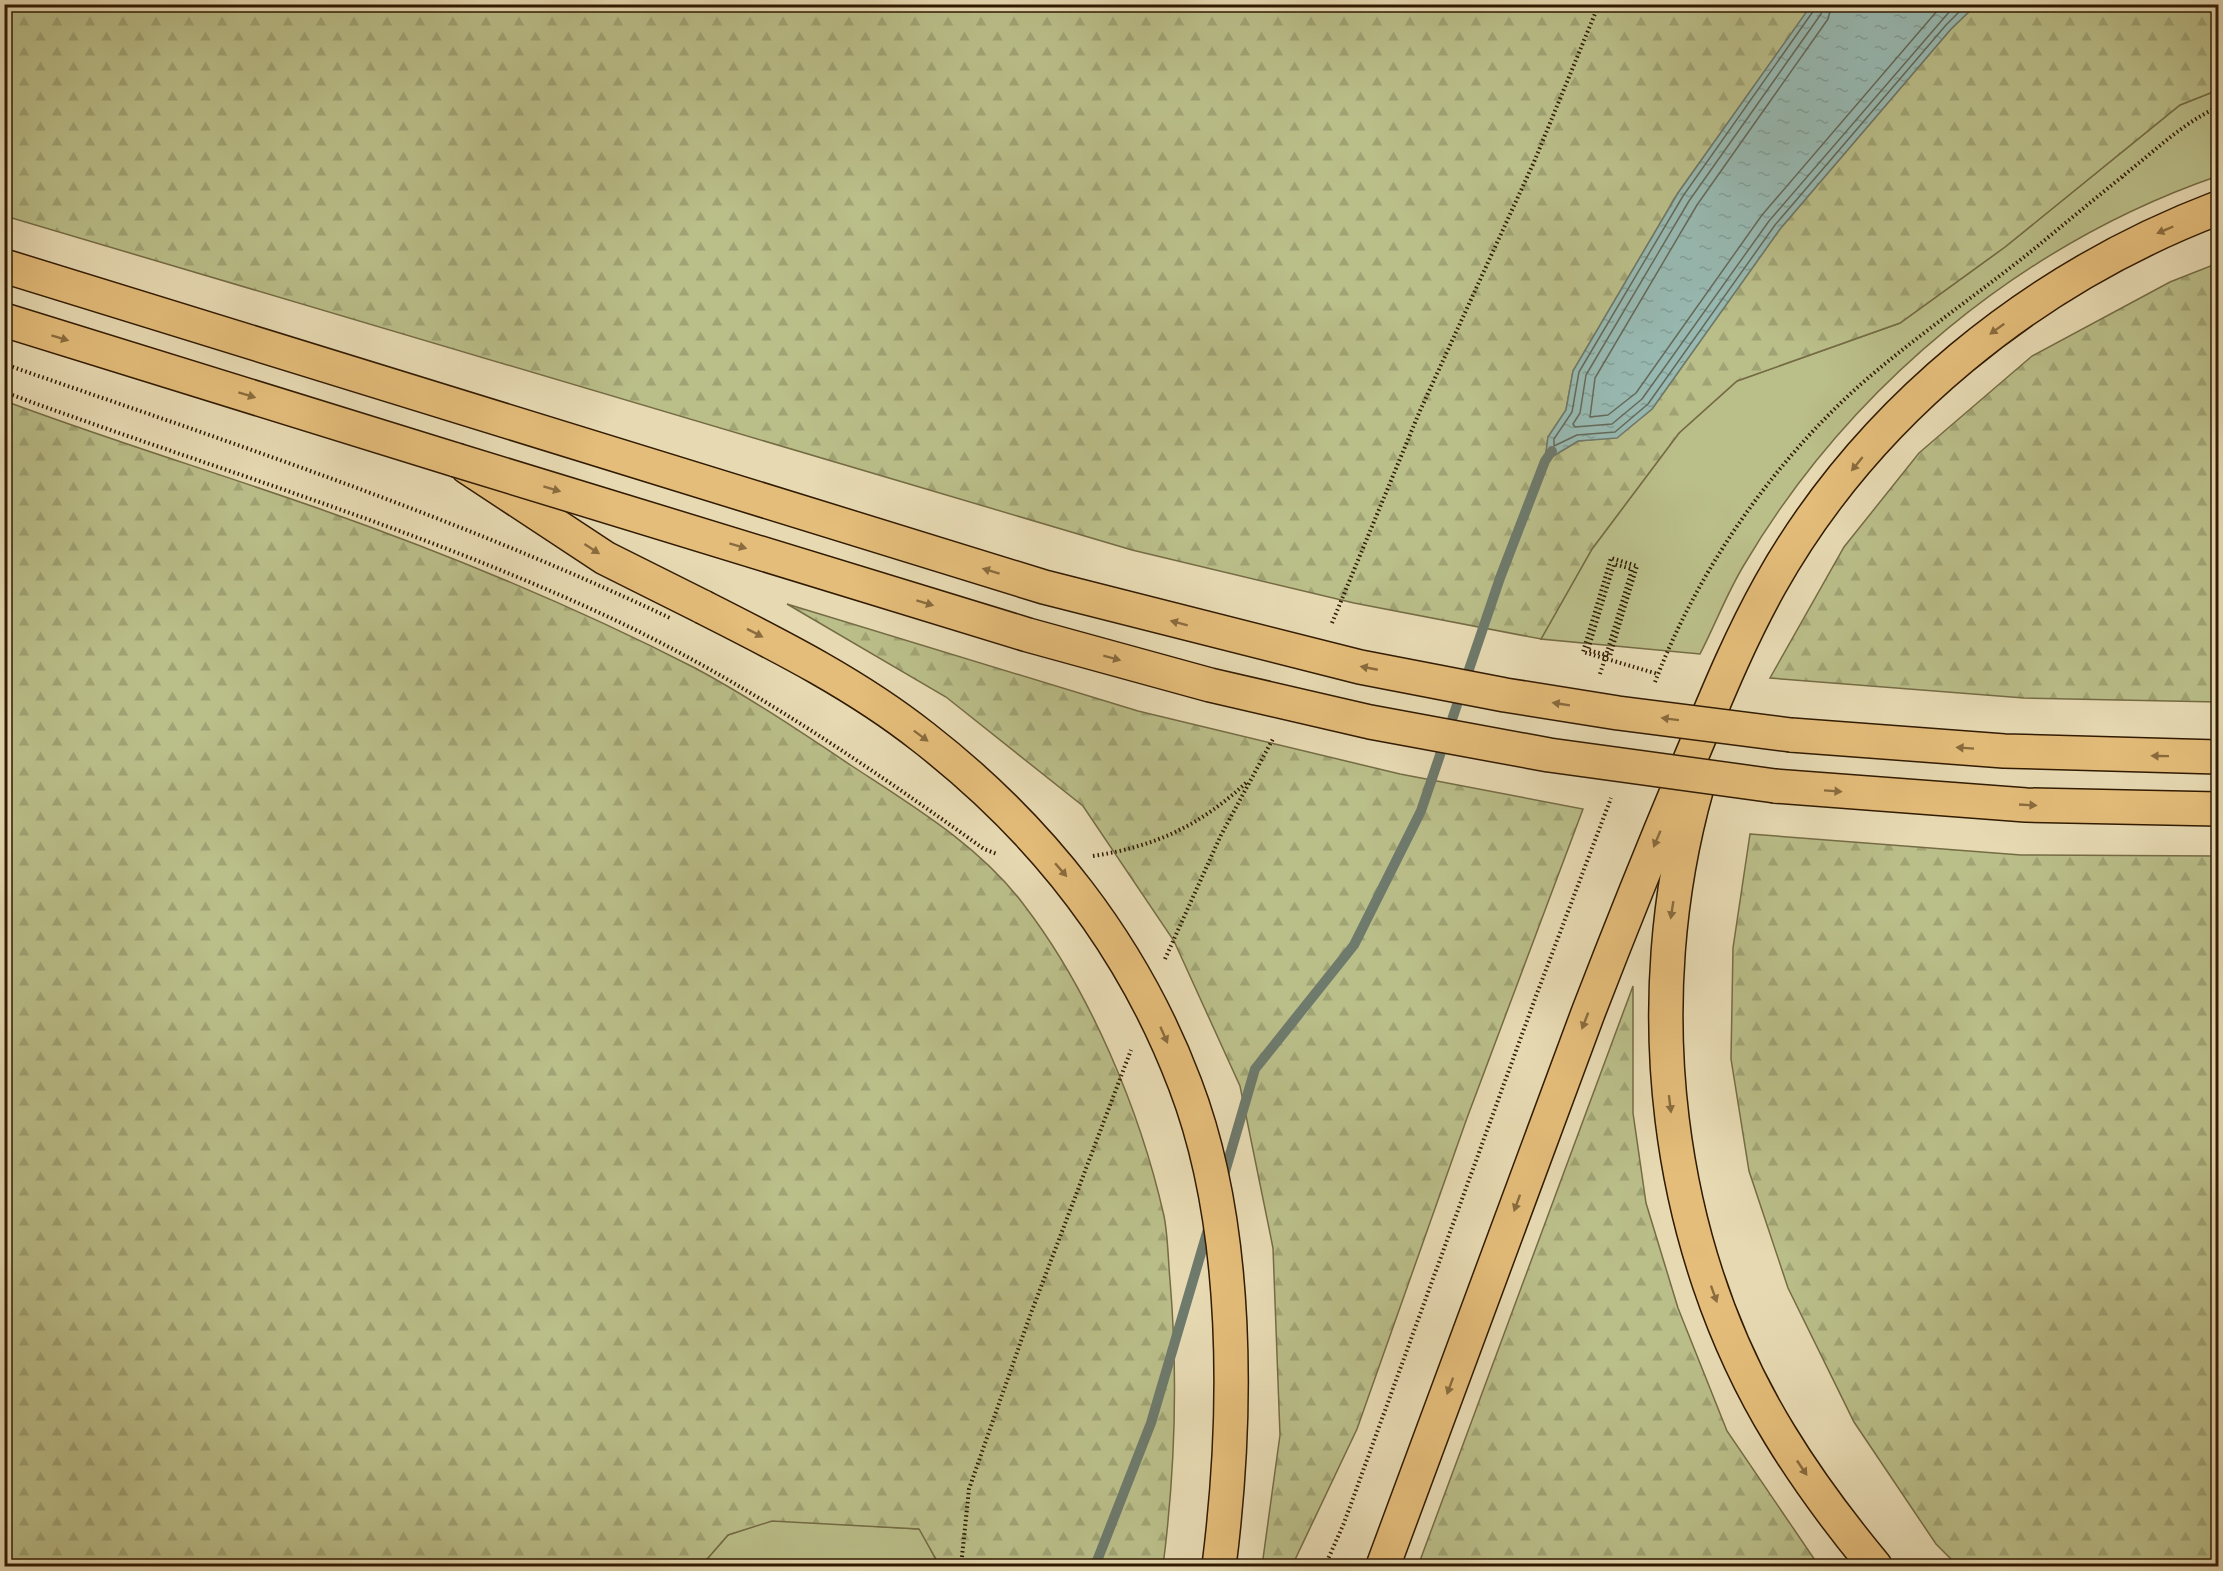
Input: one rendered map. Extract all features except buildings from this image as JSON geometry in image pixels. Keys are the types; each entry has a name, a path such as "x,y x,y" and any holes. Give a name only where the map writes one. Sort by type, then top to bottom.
{"main road":[{"path":"1383,1566 1621,927 1736,650 1772,582 1815,515 1873,444 1929,386 1993,331 2059,287 2133,244 2218,208"},
{"path":"4,266 1056,590 1337,661 1471,688 1618,713 1791,735 2004,751 2218,757"},
{"path":"4,320 1028,635 1210,685 1370,722 1537,753 1775,786 2026,805 2218,809"},
{"path":"456,460 605,558 779,645 922,736 1010,812 1085,898 1143,989 1186,1085 1212,1177 1228,1284 1230,1389 1219,1566"},
{"path":"1736,650 1687,825 1670,918 1664,1011 1669,1101 1684,1191 1713,1292 1748,1375 1779,1434 1829,1508 1875,1566"}],"path":[{"path":"1330,627 1419,413 1534,162 1599,4"},
{"path":"4,364 337,480 478,533 676,621"},
{"path":"4,392 324,502 467,555 590,608 701,663 754,694 823,736 984,849 1000,856"},
{"path":"1600,675 1602,666 1605,658 1608,649 1632,569 1614,564 1588,650 1599,653 1610,656 1637,566 1611,558 1583,652 1605,658 1615,662 1658,674 1654,686"},
{"path":"1165,961 1221,835 1278,730"},
{"path":"1085,857 1139,847 1179,831 1219,809 1251,779"},
{"path":"1325,1566 1344,1523 1532,1007 1612,796"},
{"path":"961,1566 969,1489 1028,1321 1133,1045"}],"green space":[{"path":"4,5 1812,5 1678,193 1573,371 1566,410 1548,437 1545,461 1578,441 1617,437 1652,409 1780,229 1951,29 1976,5 2218,5 2218,90 2180,105 2005,247 1900,323 1737,381 1679,433 1592,549 1541,639 1354,603 1132,550 5,216"},
{"path":"2218,90 2218,176 2146,205 2076,240 2010,282 1947,329 1889,381 1835,439 1787,500 1744,565 1700,654 1541,639 1592,549 1679,433 1737,381 1900,323 2005,247 2180,105"},
{"path":"2218,263 2218,702 2024,698 1770,678 1844,547 1919,453 2032,356 2170,282"},
{"path":"5,401 368,526 510,582 603,623 695,668 755,703 922,812 987,864 1024,905 1048,939 1091,1013 1127,1094 1154,1176 1164,1216 1167,1240 1174,1352 1173,1459 1163,1566 937,1566 937,1561 919,1529 772,1521 728,1535 701,1566 5,1566"},
{"path":"787,604 1138,711 1400,774 1583,809 1467,1118 1357,1429 1292,1566 1262,1566 1280,1435 1273,1248 1240,1086 1174,941 1083,806 946,697"},
{"path":"1750,834 2021,855 2218,856 2218,1566 1958,1566 1936,1544 1854,1422 1788,1288 1749,1171 1731,1059 1733,948"},
{"path":"1633,986 1633,1113 1646,1203 1678,1308 1727,1431 1819,1566 1418,1566"},
{"path":"772,1520 920,1529 937,1566 701,1566 728,1535"}],"water":[{"path":"1812,4 1976,5 1951,29 1780,229 1652,409 1617,438 1578,441 1545,461 1548,437 1566,410 1573,371 1678,193"}],"waterway":[{"path":"1222,1182 1255,1069 1354,945 1421,811 1500,578 1545,461 1552,451"},
{"path":"1095,1566 1151,1423 1209,1226"}]}
